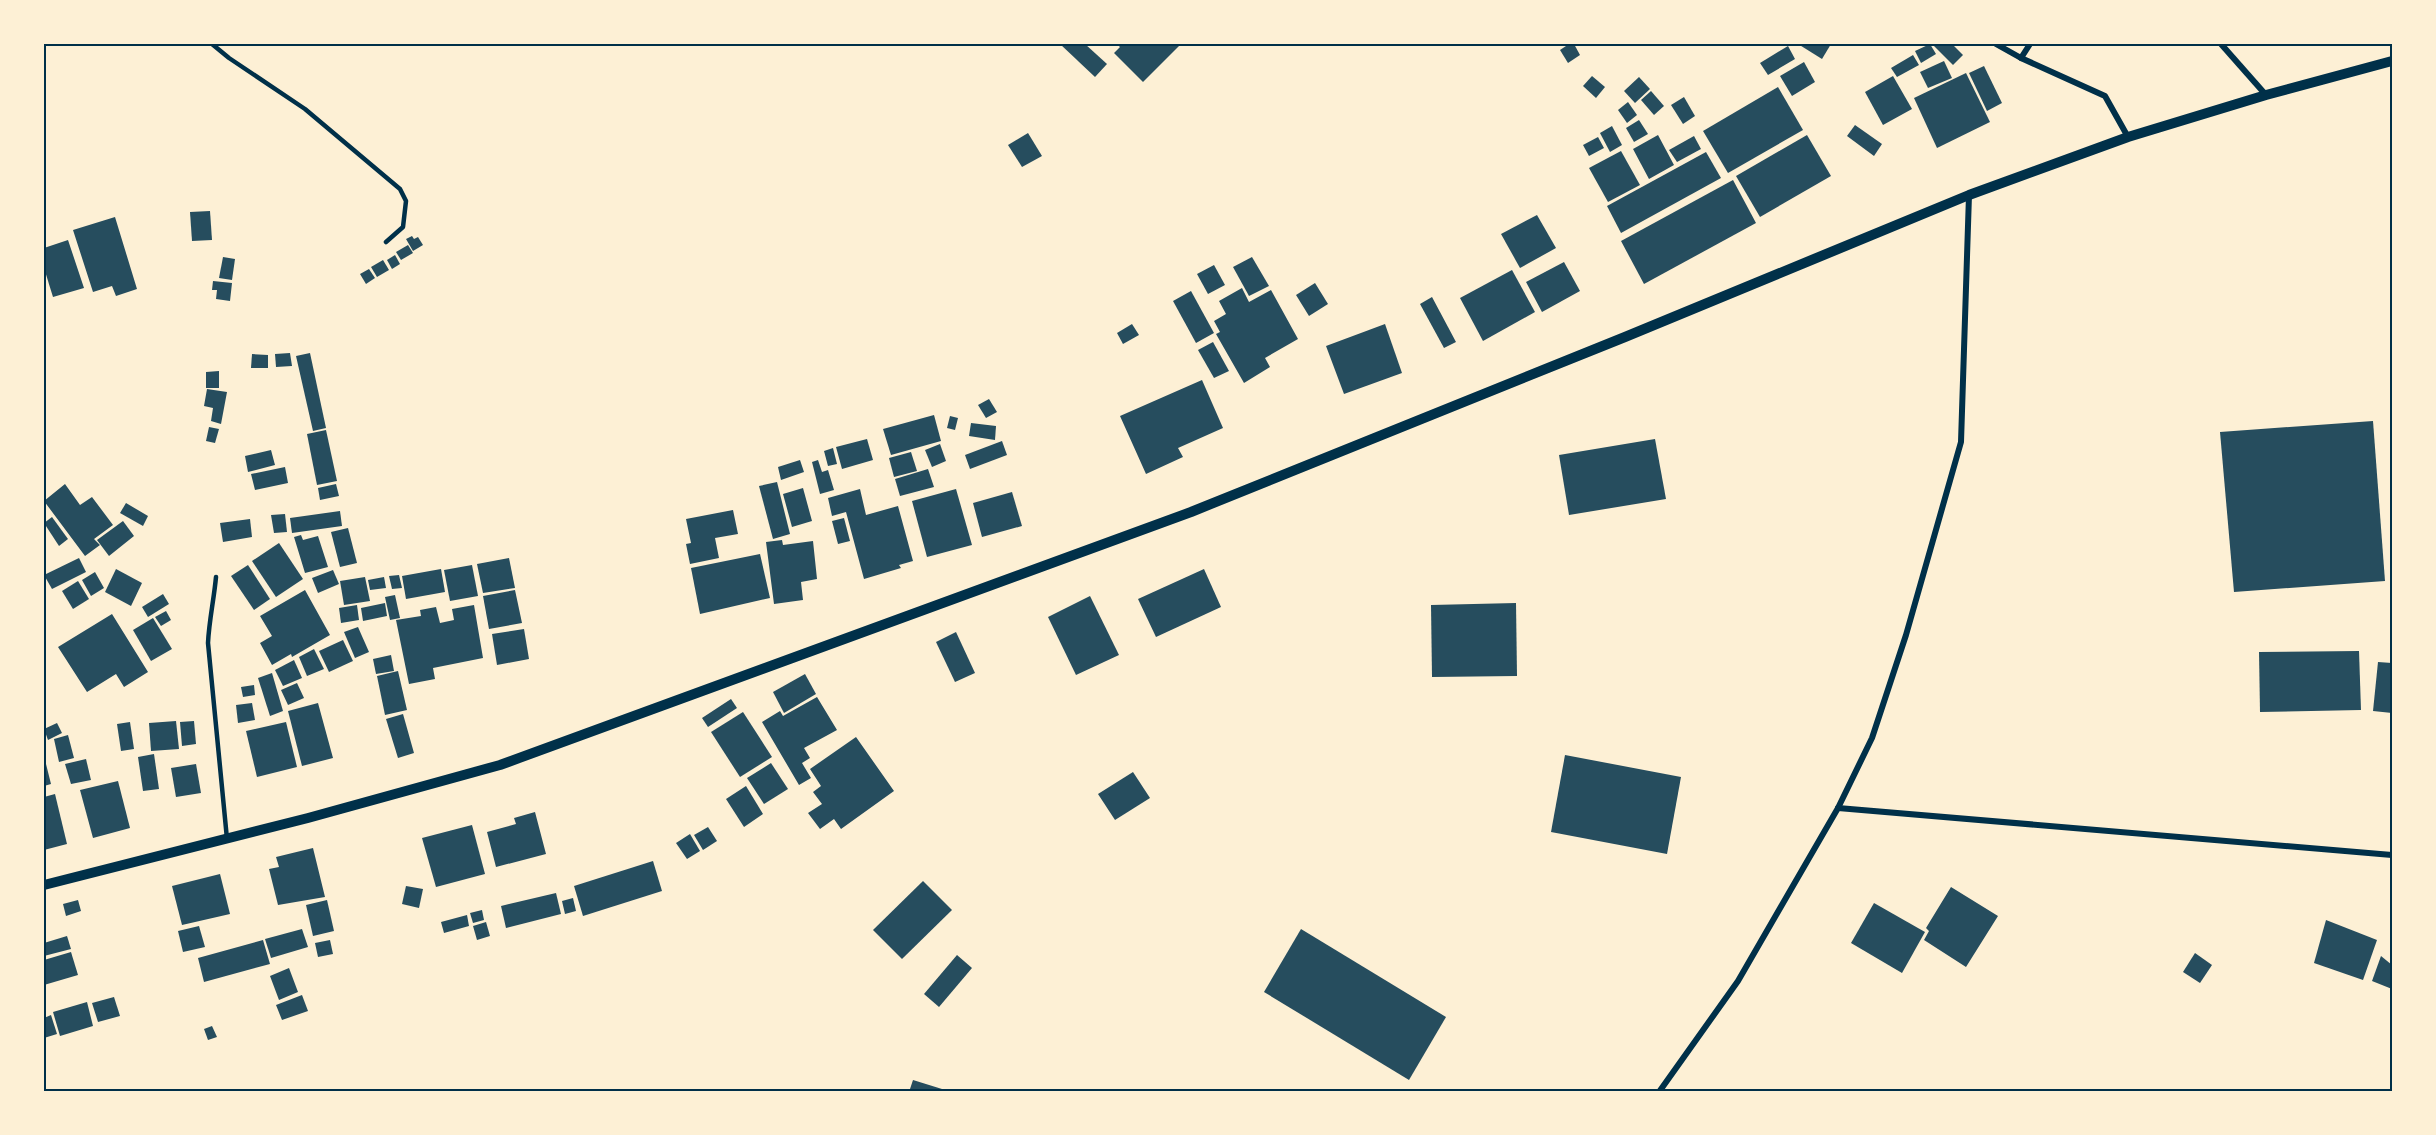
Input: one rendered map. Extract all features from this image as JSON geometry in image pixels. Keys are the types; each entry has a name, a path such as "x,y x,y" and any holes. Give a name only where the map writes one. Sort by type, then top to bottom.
{"street":[{"path":"1996,44 2021,58 2105,96 2128,137"},
{"path":"2021,58 2030,44"},
{"path":"2221,44 2266,95"},
{"path":"44,885 227,839 500,765 1180,516 1969,195 2128,137 2266,95 2392,61"},
{"path":"1659,1092 1738,981 1838,808 1872,738 1906,634 1961,442 1969,195"},
{"path":"1838,808 2392,855"}],"lane":[{"path":"212,44 305,110 400,189 406,201 403,227 386,242"},
{"path":"216,577 215,597 209,618 208,644 227,839"}],"building":[{"path":"1060,44 1085,44 1107,64 1095,77"},
{"path":"1117,44 1181,44 1143,82 1114,53 1120,47"},
{"path":"1569,44 1574,44 1580,55 1568,63 1560,50"},
{"path":"1798,44 1831,44 1822,59"},
{"path":"1930,44 1936,54 1921,63 1915,51"},
{"path":"1932,44 1952,44 1963,55 1953,65"},
{"path":"1788,46 1795,59 1768,75 1760,63"},
{"path":"1913,55 1919,65 1897,77 1891,68"},
{"path":"1944,61 1952,78 1928,88 1920,72"},
{"path":"1804,62 1815,82 1792,96 1780,76"},
{"path":"1984,66 2002,103 1987,111 1969,73"},
{"path":"1966,73 1990,122 1937,148 1914,98"},
{"path":"1592,76 1605,87 1596,98 1583,86"},
{"path":"1893,76 1912,109 1883,125 1865,92"},
{"path":"1639,77 1650,89 1635,103 1624,91"},
{"path":"1778,87 1803,130 1728,173 1703,131"},
{"path":"1651,91 1664,106 1654,115 1641,100"},
{"path":"1684,97 1695,116 1683,124 1671,105"},
{"path":"1628,102 1637,115 1627,123 1618,110"},
{"path":"1639,120 1648,134 1634,142 1626,128"},
{"path":"1855,125 1882,144 1874,156 1847,136"},
{"path":"1612,126 1622,145 1610,152 1600,133"},
{"path":"1028,133 1042,156 1022,167 1008,145"},
{"path":"1658,135 1674,165 1649,179 1633,149"},
{"path":"1807,135 1831,176 1760,217 1736,176"},
{"path":"1694,136 1701,149 1677,162 1669,150"},
{"path":"1598,137 1604,148 1589,156 1583,145"},
{"path":"1621,151 1640,185 1608,202 1589,168"},
{"path":"1706,152 1721,178 1621,233 1607,206"},
{"path":"1733,180 1756,223 1644,284 1621,241"},
{"path":"210,211 212,240 192,241 190,212"},
{"path":"1537,215 1556,248 1520,268 1501,234"},
{"path":"115,217 137,289 116,296 112,286 93,292 73,230"},
{"path":"412,236 414,239 418,237 423,245 413,251 406,239"},
{"path":"68,240 84,288 53,297 44,268 44,248"},
{"path":"408,245 413,253 401,260 396,252"},
{"path":"395,255 400,264 392,269 387,260"},
{"path":"223,257 235,259 232,280 219,278"},
{"path":"1252,257 1269,286 1249,296 1233,267"},
{"path":"383,260 389,270 377,277 371,267"},
{"path":"1564,262 1580,291 1542,312 1526,282"},
{"path":"1214,265 1225,285 1208,294 1197,274"},
{"path":"369,269 375,278 366,284 360,274"},
{"path":"1512,270 1535,312 1483,341 1460,298"},
{"path":"213,281 232,283 230,301 216,299 217,290 212,290"},
{"path":"1315,283 1328,304 1309,316 1296,295"},
{"path":"1242,288 1249,302 1271,290 1298,339 1265,358 1270,367 1244,383 1216,334 1220,332 1214,321 1226,314 1219,301"},
{"path":"1191,291 1214,333 1196,343 1173,301"},
{"path":"1432,297 1456,342 1444,348 1420,304"},
{"path":"1132,324 1139,335 1123,344 1117,333"},
{"path":"1385,324 1402,373 1344,394 1326,346"},
{"path":"1213,342 1229,371 1214,378 1198,350"},
{"path":"290,353 292,366 276,367 275,354"},
{"path":"310,353 326,428 313,431 296,356"},
{"path":"252,354 268,355 268,368 251,368"},
{"path":"219,371 219,388 206,388 206,372"},
{"path":"1202,380 1223,428 1178,448 1183,457 1146,474 1120,416"},
{"path":"207,389 227,392 221,424 211,421 213,408 204,406"},
{"path":"989,399 997,412 986,418 978,405"},
{"path":"934,415 941,441 891,455 883,429"},
{"path":"950,416 958,418 955,430 947,428"},
{"path":"2373,421 2385,581 2234,592 2220,432"},
{"path":"971,423 996,426 995,440 969,436"},
{"path":"209,427 219,429 215,443 206,441"},
{"path":"326,430 337,481 317,485 307,434"},
{"path":"867,439 873,460 842,469 836,447"},
{"path":"1655,439 1666,499 1569,515 1559,455"},
{"path":"1002,441 1007,455 970,469 965,455"},
{"path":"940,444 946,461 932,467 925,450"},
{"path":"833,448 837,464 828,466 824,451"},
{"path":"271,450 275,465 248,472 245,456"},
{"path":"911,452 917,471 894,477 889,458"},
{"path":"800,460 804,472 781,480 778,467"},
{"path":"818,460 822,472 828,470 834,490 820,494 812,462"},
{"path":"285,467 288,483 255,490 251,474"},
{"path":"928,469 934,487 900,496 895,479"},
{"path":"777,482 790,534 773,539 759,486"},
{"path":"65,484 80,505 92,497 113,525 94,539 100,545 85,556 44,501"},
{"path":"336,484 339,496 320,500 318,488"},
{"path":"803,488 812,521 792,527 783,494"},
{"path":"860,489 866,515 898,506 913,561 899,565 901,568 864,579 846,512 832,516 828,498"},
{"path":"956,489 972,545 927,557 912,501"},
{"path":"1012,492 1022,526 982,537 973,503"},
{"path":"126,503 148,516 143,526 120,513"},
{"path":"733,510 738,534 715,538 719,558 690,564 686,544 691,543 686,519"},
{"path":"340,511 342,526 292,533 290,518"},
{"path":"285,514 287,532 274,533 271,515"},
{"path":"52,517 68,539 59,546 44,523"},
{"path":"844,518 850,541 838,544 832,521"},
{"path":"250,519 252,537 223,542 220,523"},
{"path":"123,521 134,536 109,556 97,540"},
{"path":"348,528 357,563 340,567 331,532"},
{"path":"301,535 303,540 318,536 328,567 305,573 294,537"},
{"path":"782,540 783,545 813,541 817,579 801,582 803,600 774,604 766,542"},
{"path":"279,543 303,579 276,597 252,561"},
{"path":"760,554 770,598 700,614 691,568"},
{"path":"79,558 86,572 52,589 44,575"},
{"path":"509,558 515,588 483,593 477,564"},
{"path":"248,565 270,599 254,610 231,576"},
{"path":"472,565 478,596 450,601 444,570"},
{"path":"116,569 142,583 131,606 105,592"},
{"path":"441,569 445,592 406,599 402,576"},
{"path":"1204,569 1221,607 1156,637 1138,599"},
{"path":"333,570 339,584 318,593 312,578"},
{"path":"95,572 104,588 91,596 82,580"},
{"path":"399,575 402,588 392,589 389,576"},
{"path":"365,577 370,601 344,605 340,581"},
{"path":"384,577 386,588 370,590 368,580"},
{"path":"78,581 89,599 73,609 62,591"},
{"path":"305,590 330,635 292,657 291,654 272,665 260,643 272,636 260,616"},
{"path":"515,590 522,623 489,629 483,596"},
{"path":"163,594 169,604 148,617 142,607"},
{"path":"395,595 400,618 390,620 385,597"},
{"path":"1090,596 1119,655 1076,675 1048,617"},
{"path":"385,603 387,616 363,621 361,608"},
{"path":"1516,603 1517,676 1432,677 1431,605"},
{"path":"357,605 359,620 341,623 339,608"},
{"path":"474,605 483,658 433,668 435,679 409,684 396,620 421,616 420,610 436,607 440,623 454,620 452,609"},
{"path":"166,611 171,620 161,626 155,617"},
{"path":"112,614 148,672 124,687 116,674 87,692 58,647"},
{"path":"153,618 172,649 151,661 133,630"},
{"path":"358,627 369,652 355,658 344,632"},
{"path":"524,629 529,659 497,665 492,634"},
{"path":"956,632 975,673 955,682 936,642"},
{"path":"343,640 353,661 329,672 319,651"},
{"path":"314,649 324,669 307,676 299,657"},
{"path":"2359,651 2361,710 2260,712 2259,652"},
{"path":"391,655 394,671 376,674 373,659"},
{"path":"294,660 302,678 283,686 275,670"},
{"path":"2378,662 2392,663 2392,713 2373,711"},
{"path":"398,671 407,710 385,715 377,676"},
{"path":"272,673 283,711 270,716 258,678"},
{"path":"805,674 816,694 784,713 773,692"},
{"path":"297,683 304,698 288,705 281,690"},
{"path":"254,685 255,695 243,697 241,687"},
{"path":"817,697 837,730 804,748 810,758 802,763 811,778 799,785 762,722 780,711 783,716"},
{"path":"731,699 737,708 708,727 702,718"},
{"path":"252,703 255,720 238,723 236,705"},
{"path":"318,703 333,758 302,766 288,711"},
{"path":"743,712 772,757 740,777 711,732"},
{"path":"403,714 414,753 398,758 386,719"},
{"path":"176,721 179,749 151,751 149,723"},
{"path":"194,721 196,744 182,746 180,722"},
{"path":"130,722 134,749 121,751 117,724"},
{"path":"286,722 297,767 257,777 246,731"},
{"path":"57,723 62,733 48,740 44,729"},
{"path":"68,735 74,758 59,762 54,739"},
{"path":"856,737 894,791 841,829 834,819 820,829 808,813 822,804 813,792 821,786 810,769"},
{"path":"154,754 159,789 143,791 138,757"},
{"path":"1565,755 1681,777 1667,854 1551,832"},
{"path":"44,756 51,784 44,786"},
{"path":"86,759 91,780 71,784 65,764"},
{"path":"771,763 788,789 764,804 747,778"},
{"path":"196,764 201,793 176,797 171,768"},
{"path":"1133,772 1150,798 1115,820 1098,794"},
{"path":"118,781 130,828 93,838 80,790"},
{"path":"746,786 763,814 744,827 726,799"},
{"path":"55,794 67,844 44,850 44,797"},
{"path":"535,812 546,854 496,867 487,832 516,824 514,818"},
{"path":"472,825 485,874 436,887 422,838"},
{"path":"708,827 717,841 703,850 694,835"},
{"path":"690,834 700,851 687,859 676,843"},
{"path":"313,848 325,897 278,905 269,869 279,867 276,857"},
{"path":"653,861 662,891 583,916 574,886"},
{"path":"220,874 230,914 182,925 172,886"},
{"path":"923,881 952,910 902,959 873,930"},
{"path":"406,886 423,889 419,908 402,904"},
{"path":"1951,887 1998,916 1966,967 1924,940 1929,931 1926,928"},
{"path":"556,893 561,914 506,928 501,906"},
{"path":"573,898 576,911 565,914 562,901"},
{"path":"78,900 81,911 66,916 63,904"},
{"path":"327,900 334,931 313,936 306,905"},
{"path":"1874,903 1925,932 1902,973 1851,943"},
{"path":"482,910 484,920 473,923 470,913"},
{"path":"467,915 469,926 444,933 441,922"},
{"path":"2326,920 2377,940 2363,980 2314,963"},
{"path":"486,922 490,936 477,940 473,926"},
{"path":"199,926 205,947 183,952 178,931"},
{"path":"302,929 308,947 271,958 265,939"},
{"path":"1301,929 1446,1017 1409,1080 1264,992"},
{"path":"67,936 71,949 44,956 44,943"},
{"path":"263,940 270,964 204,982 198,958"},
{"path":"330,940 333,954 318,957 315,943"},
{"path":"71,952 78,975 44,985 44,960"},
{"path":"2195,953 2212,965 2200,983 2183,972"},
{"path":"957,955 972,968 939,1007 924,994"},
{"path":"2381,956 2392,965 2392,989 2372,981"},
{"path":"289,968 298,992 279,1000 270,976"},
{"path":"302,995 308,1011 282,1020 276,1005"},
{"path":"114,997 120,1016 98,1022 92,1003"},
{"path":"87,1002 93,1026 60,1036 53,1012"},
{"path":"51,1015 57,1034 44,1038 44,1018"},
{"path":"212,1026 217,1037 208,1040 204,1029"},
{"path":"913,1080 942,1089 941,1092 909,1092"}]}
